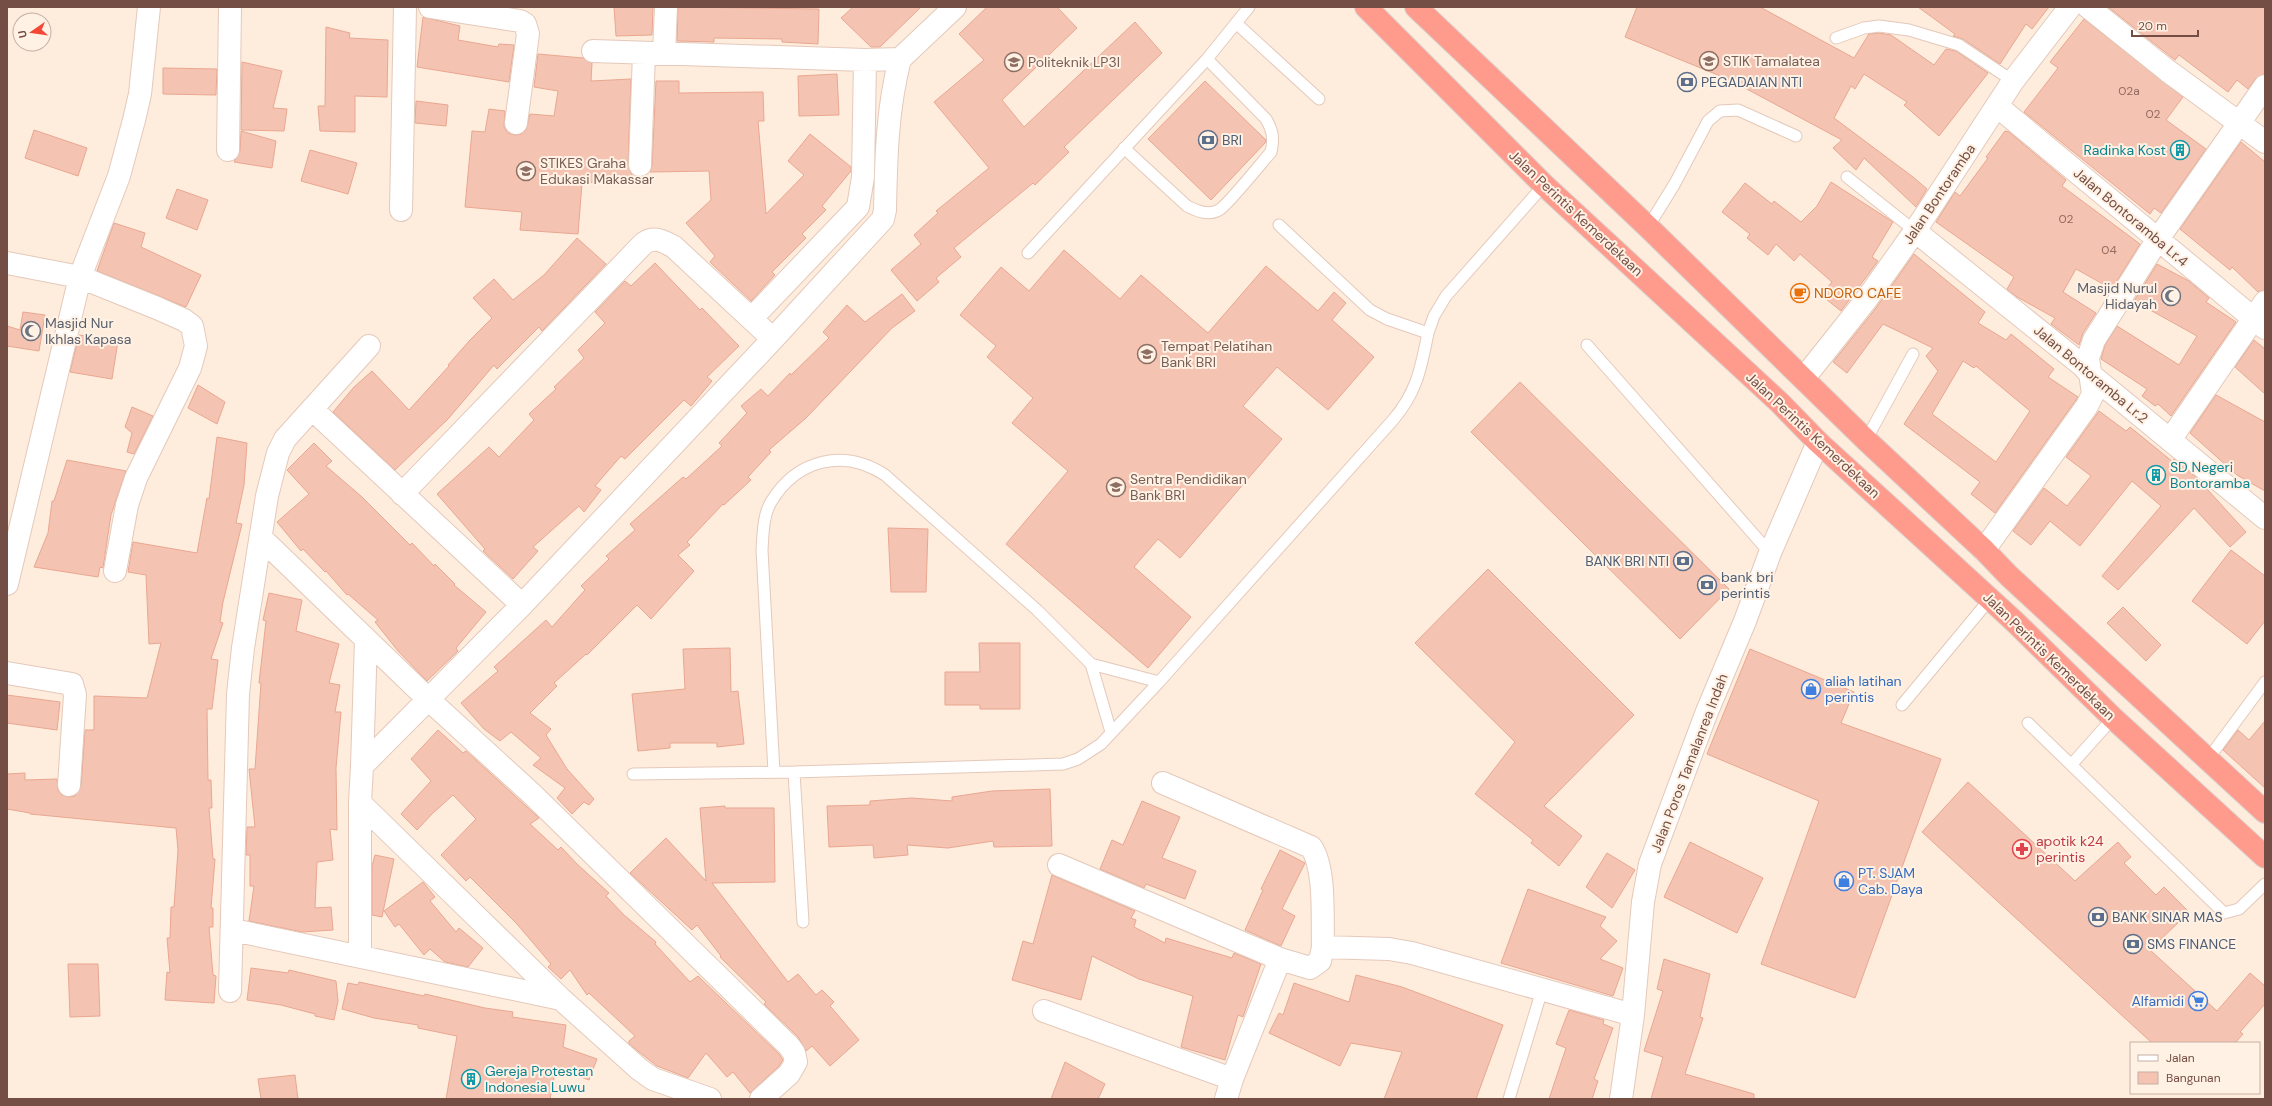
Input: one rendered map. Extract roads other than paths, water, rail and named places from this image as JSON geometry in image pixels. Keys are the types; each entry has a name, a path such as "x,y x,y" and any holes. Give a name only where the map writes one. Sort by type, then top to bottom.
{"highway":[{"name":"Jalan Perintis Kemerdekaan","path":"1366,7 1544,185 1780,404 1818,442 2014,621 2113,718 2265,857"},
{"path":"1416,7 1653,220 1804,378 1866,440 1984,550 2034,600 2265,812"},
{"path":"2014,621 2034,600"}],"street":[{"path":"7,584 80,277 118,176 131,134 140,94 150,7"},
{"path":"228,150 230,7"},
{"path":"401,210 405,7"},
{"path":"430,7 520,21 525,24 528,34 516,123"},
{"path":"640,165 654,53 666,7"},
{"path":"362,766 522,605 773,339 882,219 885,210 888,134 894,84 900,59 955,7"},
{"name":"Jalan Bontoramba","path":"1804,378 1859,310 1915,231 2013,81 2070,7"},
{"path":"2088,7 2168,71 2265,142"},
{"path":"592,51 864,60 900,59"},
{"path":"752,318 858,207 863,177 864,60"},
{"path":"1984,550 2087,406 2093,394 2088,358 2094,340 2158,239 2265,86"},
{"name":"Jalan Bontoramba Lr.4","path":"1997,106 2158,239 2261,316"},
{"name":"Jalan Bontoramba Lr.2","path":"1915,231 2083,366 2090,375 2265,518"},
{"path":"402,494 644,243 650,239 663,241 674,247 773,339"},
{"path":"7,263 80,277 184,320 192,326 196,339 196,346 188,374 140,469 130,494 114,570"},
{"path":"2170,440 2261,316"},
{"path":"230,991 233,930 238,694 243,648 271,475 285,439 369,346"},
{"path":"312,409 522,605"},
{"name":"Jalan Poros Tamalanrea Indah","path":"1621,1099 1633,1015 1643,902 1650,864 1706,714 1745,621 1770,553 1818,442"},
{"path":"261,538 428,699 532,794 788,1046 794,1053 796,1062 790,1074 761,1099"},
{"path":"360,955 360,803 366,639"},
{"path":"7,674 70,683 74,687 69,784"},
{"path":"1059,865 1280,959 1310,968 1320,961 1323,947 1319,871 1316,856 1310,847 1163,783"},
{"path":"360,803 561,999 653,1079 710,1099"},
{"path":"233,930 360,955 561,999"},
{"path":"1323,947 1375,948 1407,952 1633,1015"},
{"path":"1044,1011 1229,1089 1280,959"}],"lane":[{"path":"1028,253 1207,59 1249,7"},
{"path":"1236,23 1319,99"},
{"path":"1836,38 1859,29 1879,26 1909,30 1959,45 2013,81"},
{"path":"1124,148 1187,206 1207,213 1220,210 1271,152 1274,140 1272,129 1266,119 1207,59"},
{"path":"1653,220 1708,121 1720,111 1738,110 1796,136"},
{"path":"1847,177 1915,231"},
{"path":"634,774 794,772 1063,764 1088,753 1101,744 1159,682 1406,404 1419,375 1428,333 1434,316 1446,296 1544,185"},
{"path":"1278,225 1370,310 1387,319 1428,333"},
{"path":"1587,345 1770,553"},
{"path":"1866,440 1913,354"},
{"path":"774,772 762,550 764,527 770,502 792,477 812,466 826,461 853,460 865,464 884,475 1037,610 1091,664 1111,732"},
{"path":"1902,705 1990,599"},
{"path":"1091,664 1159,682"},
{"path":"2208,759 2265,682"},
{"path":"2072,764 2113,718"},
{"path":"2028,723 2224,913 2240,908 2265,884"},
{"path":"794,772 803,922"},
{"path":"1509,1099 1542,990"}],"place":[{"name":"STIK Tamalatea","path":"1709,61"},
{"name":"Politeknik LP3I","path":"1014,62"},
{"name":"PEGADAIAN NTI","path":"1687,82"},
{"name":"BRI","path":"1208,140"},
{"name":"Radinka Kost","path":"2180,150"},
{"name":"STIKES Graha Edukasi Makassar","path":"526,171"},
{"name":"NDORO CAFE","path":"1800,293"},
{"name":"Masjid Nurul Hidayah","path":"2171,296"},
{"name":"Masjid Nur Ikhlas Kapasa","path":"31,331"},
{"name":"Tempat Pelatihan Bank BRI","path":"1147,354"},
{"name":"SD Negeri Bontoramba","path":"2156,475"},
{"name":"Sentra Pendidikan Bank BRI","path":"1116,487"},
{"name":"BANK BRI NTI","path":"1683,561"},
{"name":"bank bri perintis","path":"1707,585"},
{"name":"aliah latihan perintis","path":"1811,689"},
{"name":"apotik k24 perintis","path":"2022,849"},
{"name":"PT. SJAM Cab. Daya","path":"1844,881"},
{"name":"BANK SINAR MAS","path":"2098,917"},
{"name":"SMS FINANCE","path":"2133,944"},
{"name":"Alfamidi","path":"2198,1001"},
{"name":"Gereja Protestan Indonesia Luwu","path":"471,1079"}]}
